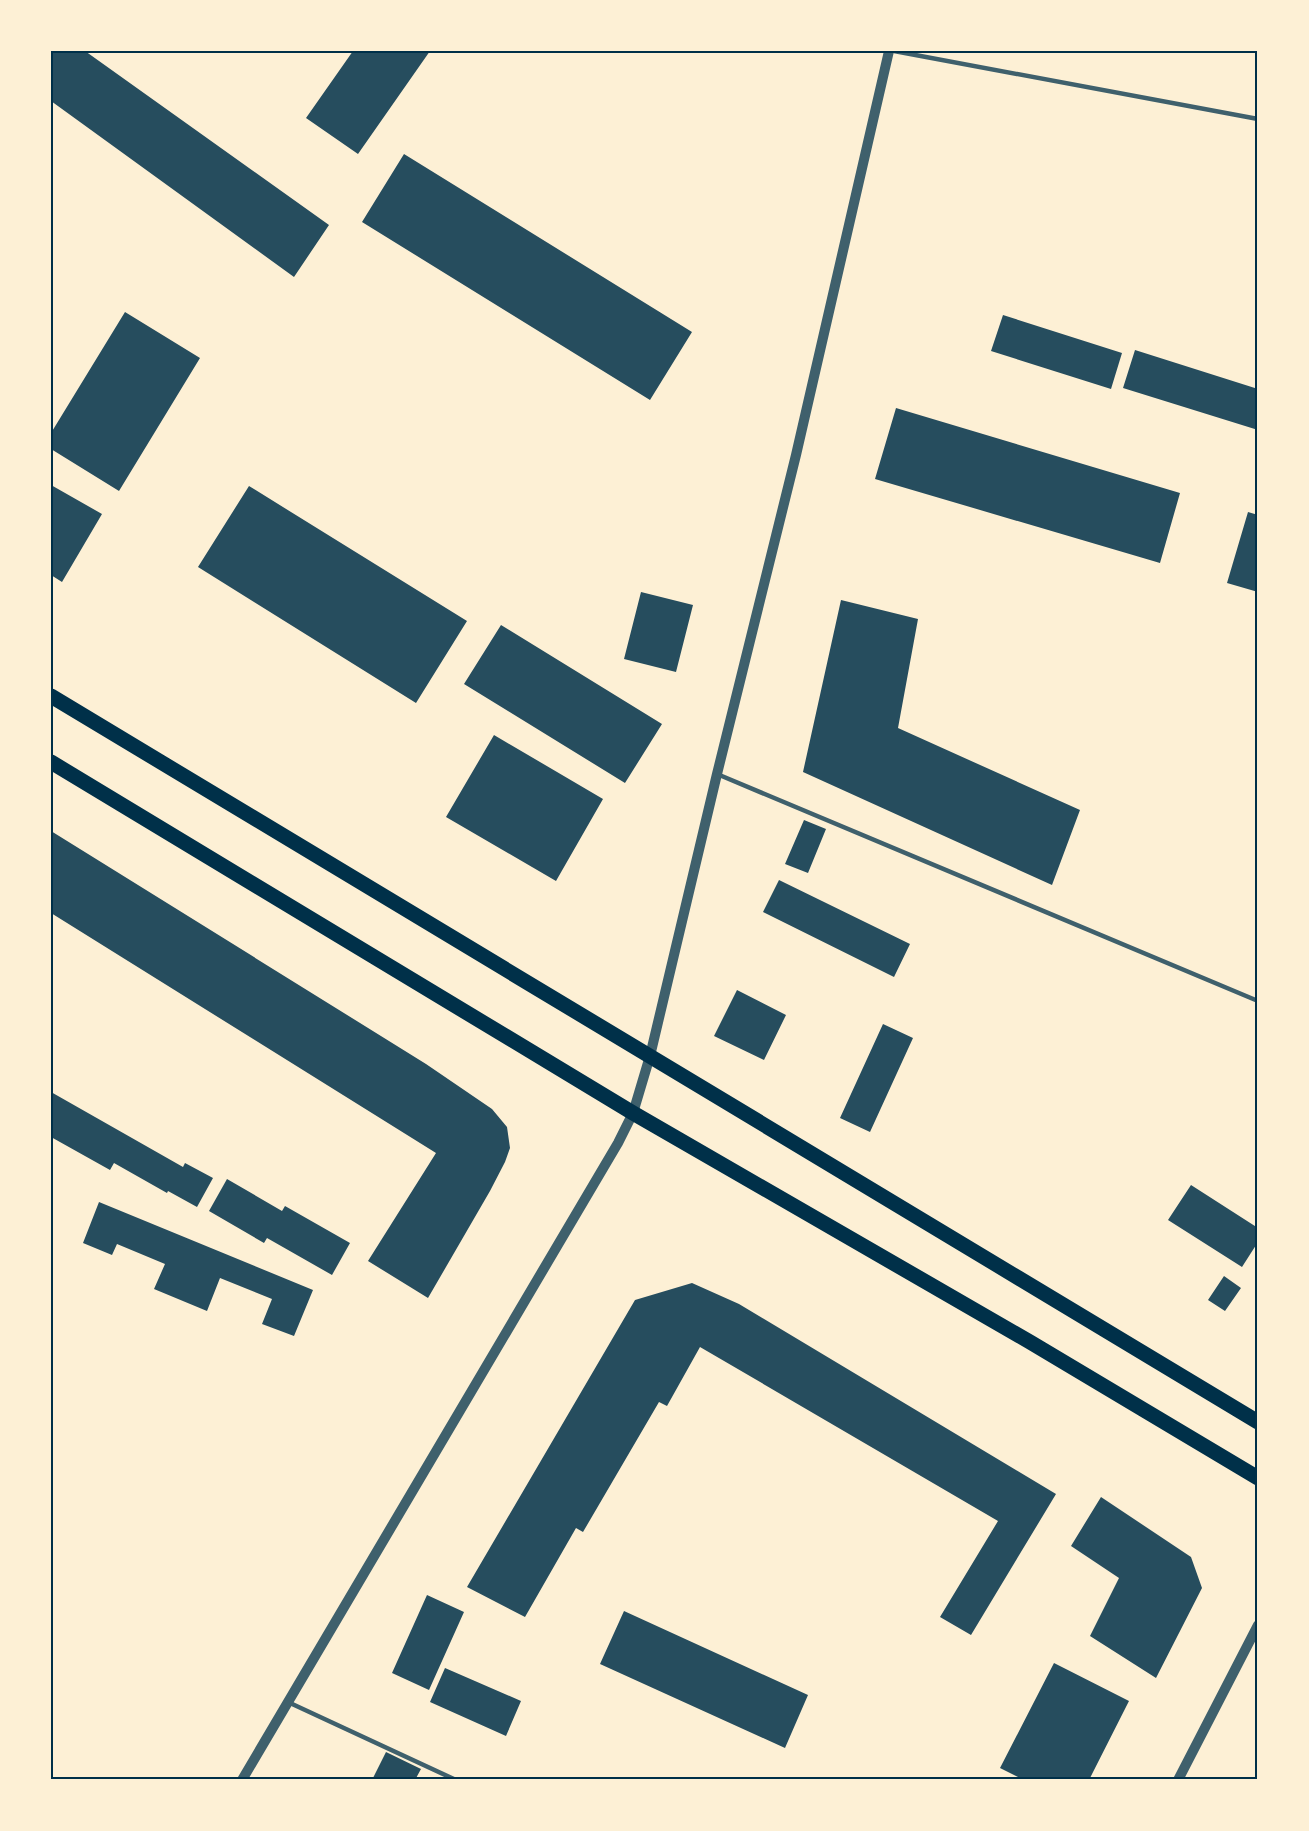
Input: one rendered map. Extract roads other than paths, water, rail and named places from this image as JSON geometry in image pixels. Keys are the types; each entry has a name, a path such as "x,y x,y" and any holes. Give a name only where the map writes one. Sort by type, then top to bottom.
{"main road":[{"path":"51,696 1258,1422"},
{"path":"51,762 633,1113 1051,1354 1258,1478"}],"street":[{"path":"242,1780 618,1143 633,1113 650,1056 796,455 889,51"},
{"path":"1178,1780 1258,1625"}],"lane":[{"path":"894,51 1258,119"},
{"path":"717,774 1258,1001"},
{"path":"289,1702 456,1780"}]}
